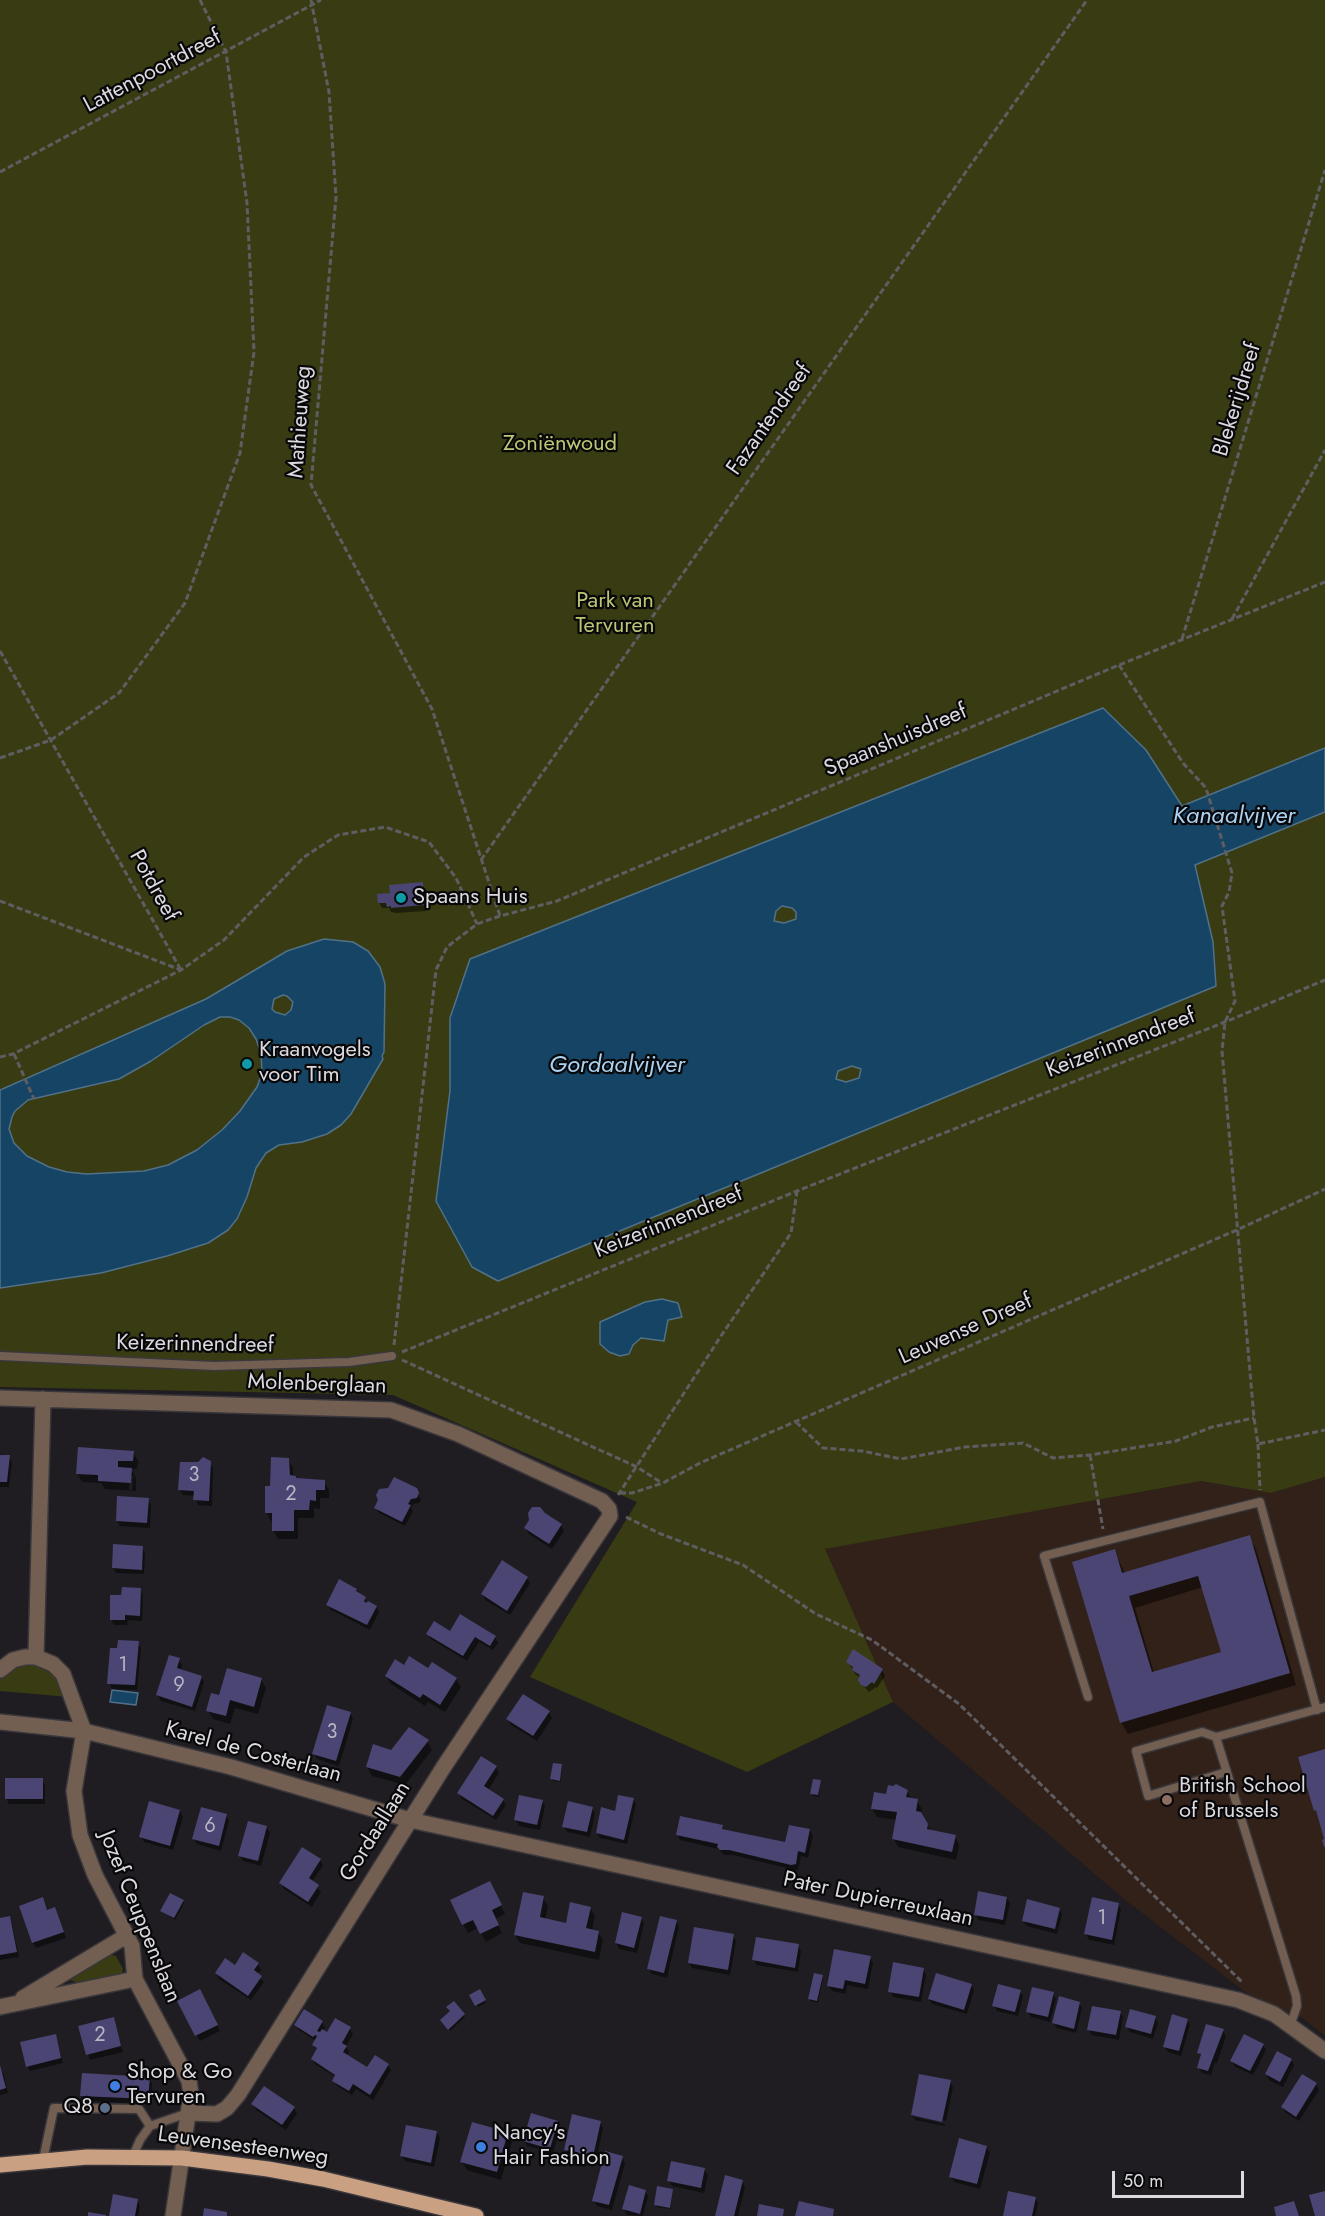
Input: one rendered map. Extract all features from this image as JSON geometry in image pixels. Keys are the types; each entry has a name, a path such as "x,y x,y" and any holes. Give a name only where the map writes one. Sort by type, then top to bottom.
{"main road":[{"name":"Leuvensesteenweg","path":"0,2166 43,2160 133,2156 182,2158 323,2179 476,2216"}],"street":[{"name":"Molenberglaan","path":"0,1398 391,1410 458,1434 602,1501 609,1509"},
{"path":"36,1656 43,1399"},
{"name":"Gordaallaan","path":"188,2113 216,2114 227,2108 238,2095 410,1820 610,1516 609,1509"},
{"path":"0,1670 13,1660 36,1656 53,1664 63,1674 84,1731"},
{"name":"Karel de Costerlaan","path":"0,1722 84,1731 231,1767 410,1820"},
{"name":"Jozef Ceuppenslaan","path":"84,1731 74,1791 80,1835 95,1875 126,1936 133,1955 135,1979 189,2081 191,2094 188,2113"},
{"name":"Pater Dupierreuxlaan","path":"410,1820 1238,2000 1274,2014 1325,2051"},
{"path":"6,2005 126,1936"},
{"path":"6,2005 135,1979"},
{"path":"173,2216 188,2113"}],"lane":[{"name":"Keizerinnendreef","path":"0,1356 214,1366 349,1362 392,1356"},
{"path":"1088,1697 1044,1556 1260,1502 1321,1708 1215,1737 1202,1732 1136,1751 1148,1796 1226,1772"},
{"path":"1215,1737 1296,1995 1297,2006 1290,2026"},
{"path":"43,2160 54,2108 139,2109 150,2126"},
{"path":"133,2156 150,2126 188,2113"}],"path":[{"path":"0,758 51,740 119,693 185,603 240,453 254,352 247,203 226,52 200,0"},
{"name":"Lattenpoortdreef","path":"0,172 226,52 312,2 321,0"},
{"name":"Fazantendreef","path":"481,861 1087,0"},
{"name":"Mathieuweg","path":"312,2 330,92 336,197 311,485 432,709 500,916"},
{"name":"Blekerijdreef","path":"1182,639 1325,170"},
{"path":"1232,619 1325,450"},
{"name":"Spaanshuisdreef","path":"392,1356 436,970 447,947 477,924 557,901 1119,664 1325,582"},
{"name":"Potdreef","path":"0,651 181,970"},
{"path":"1119,664 1183,763 1206,788 1232,873 1222,906 1235,1001 1225,1022 1222,1051 1258,1443 1260,1502"},
{"path":"0,1058 14,1054 181,970 224,940 304,857 338,835 385,827 429,842 456,878 477,924"},
{"name":"Potdreef","path":"0,901 181,970"},
{"name":"Keizerinnendreef","path":"392,1356 1325,980"},
{"path":"14,1054 34,1099"},
{"name":"Leuvense Dreef","path":"637,1467 620,1493 632,1493 663,1483 700,1463 1325,1189"},
{"path":"637,1467 721,1336 791,1233 797,1191"},
{"path":"392,1356 637,1467 663,1483"},
{"path":"796,1422 823,1448 862,1450 901,1459 966,1447 1023,1443 1053,1458 1090,1455 1176,1441 1212,1427 1254,1418"},
{"path":"1258,1443 1325,1430"},
{"path":"1090,1455 1105,1540"},
{"path":"609,1509 661,1534 743,1565 816,1614 872,1640 959,1704 1249,1989"}],"shaded area":[{"name":"British School of Brussels","path":"1325,1477 1325,2036 1295,2012 1274,2014 1124,1899 893,1702 824,1549 1201,1481 1271,1493"}],"green space":[{"name":"Park van Tervuren","path":"0,0 1325,0 1325,1477 1271,1493 1201,1481 825,1549 893,1702 747,1772 530,1677 637,1502 393,1395 0,1387"},
{"path":"28,1664 38,1666 55,1675 69,1697 0,1691 0,1679 18,1667"},
{"path":"107,1954 116,1956 123,1969 122,1973 79,1983 70,1980 70,1976"}],"water":[{"name":"Gordaalvijver","path":"1103,708 1146,750 1182,806 1325,748 1325,812 1195,865 1213,942 1216,986 498,1281 472,1267 436,1201 450,1091 450,1018 470,959","holes":["782,906 792,908 796,912 796,919 784,923 774,921 776,911","852,1066 861,1069 859,1078 846,1082 836,1079 838,1071"]},
{"path":"324,939 353,942 368,951 380,967 385,984 383,1059 351,1114 341,1125 327,1134 302,1142 279,1145 266,1153 256,1168 237,1219 228,1230 208,1243 101,1273 0,1288 0,1090 206,999 287,951","holes":["283,995 293,1002 291,1010 285,1015 272,1009 274,999","220,1017 239,1020 249,1028 261,1053 262,1073 257,1087 240,1111 222,1130 197,1150 168,1165 144,1171 87,1174 49,1167 27,1156 14,1143 9,1129 12,1117 15,1111 28,1100 119,1079"]},
{"path":"662,1299 678,1303 682,1317 668,1320 664,1341 641,1338 633,1345 629,1354 620,1356 609,1352 600,1344 600,1322 645,1302"},
{"path":"112,1690 138,1693 136,1705 110,1702"}],"building":[{"name":"Spaans Huis","path":"423,882 424,905 391,908 391,906 387,907 386,903 378,903 377,894 390,893 389,885"},
{"path":"78,1447 134,1451 133,1461 118,1461 118,1467 132,1468 131,1483 98,1481 98,1475 76,1474"},
{"path":"0,1455 10,1455 7,1482 0,1482"},
{"path":"203,1457 211,1461 209,1501 193,1500 194,1491 178,1490 180,1462 198,1462"},
{"path":"271,1457 289,1458 290,1475 296,1478 325,1480 325,1490 316,1490 316,1501 310,1500 309,1510 294,1510 294,1531 272,1531 272,1513 265,1513 265,1486 270,1486"},
{"path":"394,1477 417,1488 419,1493 417,1498 411,1499 408,1504 411,1505 402,1522 374,1508 378,1500 376,1495 379,1489 388,1488"},
{"path":"117,1496 149,1498 147,1523 116,1521"},
{"path":"532,1507 540,1507 562,1524 549,1544 524,1528 529,1520 528,1513"},
{"path":"1250,1535 1290,1673 1120,1723 1072,1562 1115,1549 1122,1573","holes":["1198,1576 1221,1652 1152,1672 1129,1596"]},
{"path":"113,1544 143,1546 142,1570 112,1568"},
{"path":"502,1560 528,1577 507,1611 481,1594"},
{"path":"339,1579 366,1597 364,1601 366,1603 368,1601 377,1606 367,1625 326,1605"},
{"path":"122,1587 141,1588 140,1616 125,1615 125,1620 110,1620 110,1595 121,1595"},
{"path":"460,1614 496,1636 490,1646 475,1637 463,1656 426,1634 434,1621 450,1631"},
{"path":"118,1640 139,1641 135,1685 107,1684 110,1648 117,1648"},
{"path":"853,1649 883,1669 874,1684 872,1682 866,1687 861,1685 858,1680 860,1675 846,1662"},
{"path":"169,1655 180,1658 177,1668 202,1676 192,1707 156,1695"},
{"path":"409,1656 428,1668 432,1662 457,1678 440,1705 423,1694 420,1698 385,1676 395,1659 404,1665"},
{"path":"227,1668 262,1678 254,1707 230,1700 226,1716 206,1711 211,1693 219,1695"},
{"path":"523,1694 550,1711 533,1736 506,1719"},
{"path":"327,1705 351,1712 336,1761 312,1754"},
{"path":"409,1727 429,1740 400,1777 366,1767 373,1744 391,1750"},
{"path":"1325,1749 1324,1847 1316,1810 1314,1811 1298,1757"},
{"path":"481,1756 497,1766 484,1786 504,1799 493,1816 457,1793"},
{"path":"553,1763 562,1764 560,1781 550,1779"},
{"path":"5,1778 43,1778 43,1799 5,1799"},
{"path":"813,1779 821,1780 818,1795 810,1794"},
{"path":"896,1784 908,1790 906,1797 918,1799 916,1811 921,1812 928,1824 927,1829 956,1835 952,1852 892,1839 897,1812 871,1809 874,1792 886,1794 888,1785"},
{"path":"519,1795 543,1800 537,1825 514,1820"},
{"path":"618,1795 634,1798 624,1840 596,1833 601,1807 615,1811"},
{"path":"149,1801 180,1810 170,1846 139,1837"},
{"path":"568,1801 593,1807 587,1832 562,1827"},
{"path":"201,1807 227,1814 219,1846 192,1839"},
{"path":"680,1816 723,1825 722,1829 785,1842 789,1825 810,1829 805,1853 798,1851 796,1864 791,1865 729,1850 720,1850 717,1847 718,1844 676,1835"},
{"path":"248,1821 267,1826 258,1861 238,1856"},
{"path":"302,1847 321,1859 309,1878 319,1885 308,1902 279,1883"},
{"path":"490,1881 502,1905 492,1910 499,1925 480,1934 473,1920 462,1925 450,1900"},
{"path":"978,1891 1007,1897 1003,1920 974,1915"},
{"path":"523,1892 544,1896 540,1917 566,1923 570,1902 591,1907 586,1928 599,1931 595,1952 514,1935"},
{"path":"170,1893 184,1900 174,1918 160,1911"},
{"path":"43,1897 47,1910 55,1907 64,1932 32,1943 19,1906"},
{"path":"1092,1897 1119,1903 1112,1940 1084,1934"},
{"path":"1027,1899 1060,1908 1055,1929 1022,1921"},
{"path":"622,1912 642,1917 634,1948 615,1943"},
{"path":"10,1916 17,1952 0,1955 0,1918"},
{"path":"660,1916 677,1920 664,1973 647,1969"},
{"path":"694,1927 734,1934 728,1970 688,1963"},
{"path":"756,1937 799,1944 795,1968 752,1960"},
{"path":"834,1949 871,1956 865,1984 845,1980 843,1989 827,1986"},
{"path":"243,1952 259,1963 254,1970 262,1976 248,1996 215,1973 225,1958 235,1965"},
{"path":"893,1962 924,1968 919,1997 888,1992"},
{"path":"814,1973 823,1975 817,2001 808,1999"},
{"path":"936,1973 972,1984 964,2010 928,1999"},
{"path":"998,1984 1021,1990 1015,2012 992,2006"},
{"path":"1032,1987 1054,1992 1048,2017 1026,2012"},
{"path":"200,1989 218,2025 195,2036 177,2001"},
{"path":"480,1989 486,2000 475,2006 469,1995"},
{"path":"1059,1996 1080,2002 1074,2029 1052,2023"},
{"path":"454,2001 465,2014 448,2030 440,2020 450,2011 446,2007"},
{"path":"1092,2006 1121,2011 1116,2035 1087,2030"},
{"path":"304,2009 323,2021 317,2031 320,2032 322,2029 327,2032 335,2018 351,2027 342,2043 347,2046 343,2052 367,2067 375,2055 389,2064 370,2095 353,2084 349,2091 332,2081 335,2075 311,2059 317,2048 312,2045 317,2036 313,2037 294,2025"},
{"path":"1130,2009 1156,2016 1151,2034 1125,2027"},
{"path":"1172,2014 1188,2019 1179,2051 1163,2047"},
{"path":"114,2017 121,2046 86,2055 78,2026"},
{"path":"1206,2024 1224,2029 1208,2071 1197,2068 1201,2054 1197,2053"},
{"path":"56,2034 61,2058 26,2067 20,2042"},
{"path":"1244,2034 1264,2044 1250,2071 1230,2061"},
{"path":"1277,2051 1292,2059 1280,2082 1265,2074"},
{"path":"0,2065 6,2088 0,2090"},
{"name":"Shop & Go Tervuren","path":"82,2073 150,2077 148,2099 80,2096"},
{"path":"919,2074 951,2080 942,2122 911,2115"},
{"path":"1302,2074 1317,2083 1296,2117 1281,2107"},
{"path":"264,2086 295,2107 282,2125 251,2104"},
{"path":"531,2113 558,2121 550,2149 523,2141"},
{"path":"572,2114 601,2121 593,2157 564,2150"},
{"path":"472,2122 508,2132 497,2172 460,2162"},
{"path":"406,2125 437,2131 431,2163 400,2156"},
{"path":"959,2138 987,2146 977,2184 949,2177"},
{"path":"605,2151 623,2156 609,2205 592,2201"},
{"path":"671,2161 705,2168 701,2188 667,2181"},
{"path":"725,2175 743,2180 734,2216 715,2216"},
{"path":"629,2185 646,2190 640,2214 622,2209"},
{"path":"657,2186 673,2189 670,2208 654,2205"},
{"path":"1008,2191 1036,2197 1032,2216 1003,2216"},
{"path":"1325,2191 1325,2216 1315,2216 1309,2195"},
{"path":"113,2194 138,2199 135,2216 109,2216"},
{"path":"799,2201 834,2209 833,2216 795,2216"},
{"path":"1294,2201 1299,2216 1276,2216 1274,2207"},
{"path":"759,2204 784,2209 783,2216 757,2216"},
{"path":"204,2208 227,2212 227,2216 203,2216"},
{"path":"88,2212 106,2215 106,2216 88,2216"}],"place":[{"name":"Spaans Huis","path":"401,898"},
{"name":"Kraanvogels voor Tim","path":"247,1064"},
{"name":"British School of Brussels","path":"1167,1800"},
{"name":"Shop & Go Tervuren","path":"115,2086"},
{"name":"Q8","path":"105,2108"},
{"name":"Nancy's Hair Fashion","path":"481,2147"}],"park label":[{"name":"Zoniënwoud","path":"560,445"}],"water label":[{"name":"Kanaalvijver","path":"1234,817"}]}
